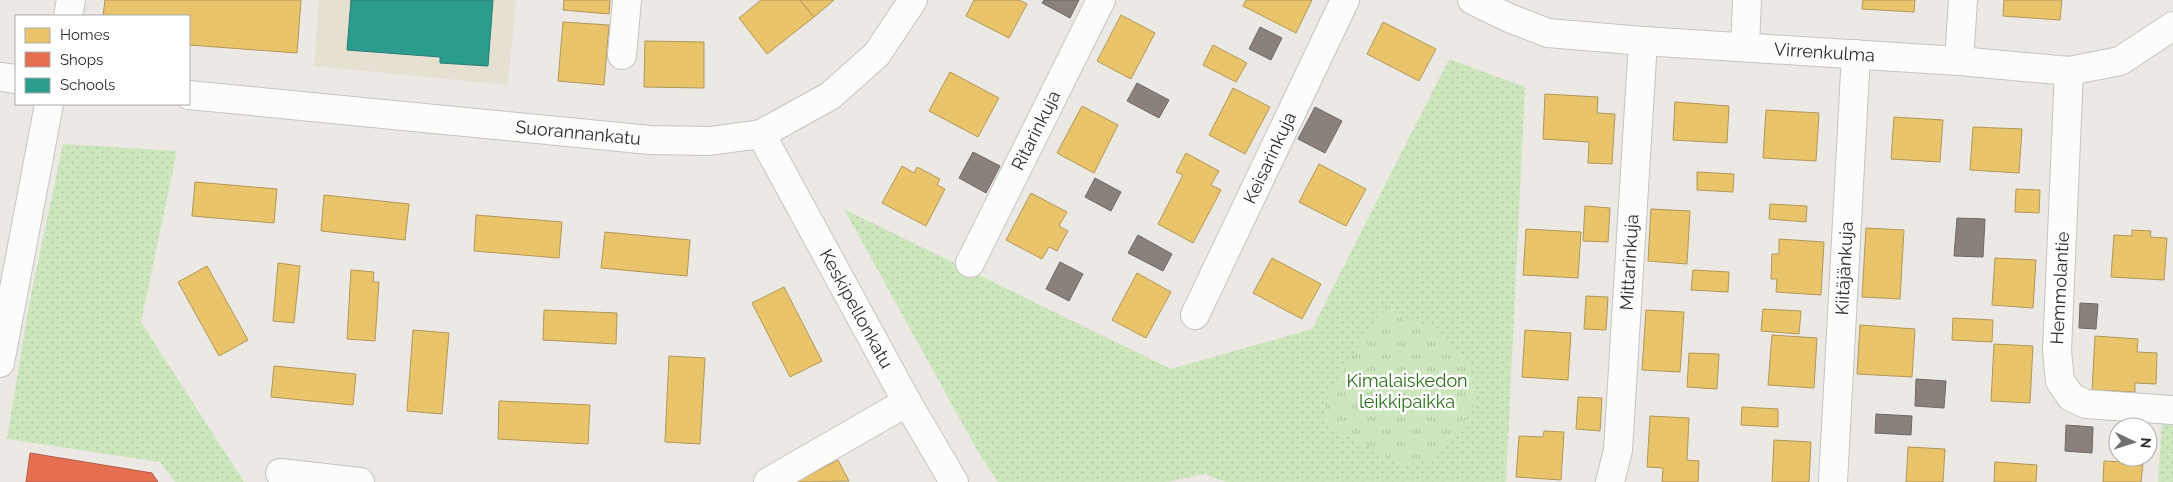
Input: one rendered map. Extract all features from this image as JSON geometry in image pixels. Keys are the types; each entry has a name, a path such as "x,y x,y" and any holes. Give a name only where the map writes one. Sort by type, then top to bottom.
{"street":[{"path":"68,15 71,0"},
{"path":"622,55 627,0"},
{"name":"Suorannankatu","path":"190,95 650,140 710,141 762,134 830,96 877,54 913,0"},
{"name":"Ritarinkuja","path":"970,263 1101,0"},
{"name":"Keisarinkuja","path":"1195,315 1345,0"},
{"name":"Virrenkulma","path":"1472,0 1509,18 1548,33 1959,61 2069,71 2120,61 2173,26"},
{"path":"1745,46 1747,0"},
{"path":"1959,61 1963,0"},
{"name":"Mittarinkuja","path":"1610,482 1618,450 1644,41"},
{"name":"Kiitäjänkuja","path":"1833,482 1856,54"},
{"name":"Hemmolantie","path":"2069,71 2057,351 2060,381 2071,397 2086,404 2173,410"},
{"path":"0,77 15,78"},
{"path":"0,363 49,105"},
{"name":"Keskipellonkatu","path":"762,134 908,402 954,482"},
{"path":"768,482 908,402"},
{"path":"280,473 360,482"}],"shaded area":[{"path":"319,0 516,0 508,85 314,66"}],"green space":[{"path":"1449,59 1525,87 1506,482 1226,482 1205,474 1167,482 998,482 978,452 844,209 1171,369 1312,329"},
{"path":"63,144 177,151 141,322 244,482 175,482 160,462 7,439 29,305"},
{"name":"Kimalaiskedon leikkipaikka","path":"1387,304 1405,321 1421,323 1441,333 1470,365 1475,402 1462,426 1429,458 1405,465 1326,425 1326,403 1349,361"},
{"path":"2162,422 2173,423 2173,482 2158,482"}],"building: Homes":[{"path":"105,0 301,0 297,53 190,45 190,15 103,15"},
{"path":"564,0 610,0 609,14 563,10"},
{"path":"761,0 800,0 814,17 767,54 739,18"},
{"path":"800,0 834,0 814,17"},
{"path":"974,0 1019,0 1027,4 1009,38 966,16"},
{"path":"1246,0 1312,0 1296,33 1243,6"},
{"path":"1863,0 1915,0 1914,12 1862,9"},
{"path":"2004,0 2062,0 2060,20 2003,16"},
{"path":"1121,15 1155,33 1131,79 1097,61"},
{"path":"563,22 609,25 604,85 558,81"},
{"path":"1383,22 1436,49 1419,81 1367,54"},
{"path":"645,41 704,42 704,88 644,87"},
{"path":"1213,45 1247,63 1236,82 1203,65"},
{"path":"950,72 999,98 978,137 929,111"},
{"path":"1233,88 1270,107 1245,154 1209,135"},
{"path":"1545,94 1598,97 1597,113 1615,114 1612,164 1588,163 1589,142 1543,139"},
{"path":"1675,102 1729,106 1727,143 1673,140"},
{"path":"1082,106 1118,125 1094,173 1057,153"},
{"path":"1766,110 1819,113 1816,161 1763,158"},
{"path":"1894,117 1943,120 1940,162 1891,159"},
{"path":"1973,127 2022,129 2019,173 1970,170"},
{"path":"1186,153 1219,171 1211,185 1221,190 1193,243 1158,224 1183,175 1176,172"},
{"path":"1319,164 1366,189 1346,226 1299,202"},
{"path":"902,166 914,173 917,167 940,179 937,185 945,189 926,226 882,203"},
{"path":"1697,172 1734,174 1733,192 1697,190"},
{"path":"195,182 277,189 274,223 192,216"},
{"path":"2016,189 2040,190 2039,213 2015,212"},
{"path":"1031,193 1067,212 1059,226 1068,231 1057,251 1049,247 1042,259 1006,240"},
{"path":"324,195 409,204 405,240 321,231"},
{"path":"1770,204 1807,206 1806,222 1769,219"},
{"path":"1585,206 1610,208 1608,242 1583,241"},
{"path":"1651,209 1690,211 1687,264 1648,261"},
{"path":"476,215 562,222 559,258 474,251"},
{"path":"1866,228 1904,230 1900,299 1862,297"},
{"path":"1526,229 1581,232 1578,278 1523,275"},
{"path":"2132,230 2151,231 2150,237 2167,238 2164,280 2111,277 2114,235 2132,236"},
{"path":"605,232 690,240 687,276 601,268"},
{"path":"1779,239 1824,242 1821,295 1776,292 1777,279 1771,279 1772,254 1779,254"},
{"path":"1272,258 1321,284 1302,319 1253,293"},
{"path":"1995,258 2036,260 2033,308 1992,305"},
{"path":"278,263 300,266 294,323 273,321"},
{"path":"207,266 248,340 219,356 178,282"},
{"path":"351,270 374,272 373,282 379,282 375,341 347,339"},
{"path":"1693,270 1729,272 1728,292 1691,290"},
{"path":"1137,273 1171,292 1146,338 1112,320"},
{"path":"784,287 822,361 790,377 752,303"},
{"path":"1586,296 1608,297 1606,330 1584,329"},
{"path":"1763,309 1801,311 1799,334 1761,331"},
{"path":"544,310 617,313 616,344 543,340"},
{"path":"1646,310 1684,312 1680,372 1642,370"},
{"path":"1953,318 1993,320 1992,342 1952,340"},
{"path":"1860,325 1915,329 1912,377 1857,374"},
{"path":"413,330 449,333 442,414 407,411"},
{"path":"1525,330 1571,333 1568,380 1522,377"},
{"path":"1772,335 1817,338 1814,388 1768,385"},
{"path":"2095,336 2138,339 2137,352 2157,353 2156,384 2135,383 2135,392 2092,390"},
{"path":"1994,344 2033,346 2030,403 1991,401"},
{"path":"1689,353 1719,354 1717,389 1687,387"},
{"path":"669,356 705,358 700,444 665,442"},
{"path":"274,366 356,374 353,405 271,397"},
{"path":"1578,397 1602,398 1600,431 1576,429"},
{"path":"499,401 590,405 588,444 498,439"},
{"path":"1742,407 1778,409 1778,427 1741,425"},
{"path":"1650,416 1689,418 1687,460 1699,461 1698,482 1662,482 1663,468 1647,467"},
{"path":"1544,431 1564,432 1561,480 1516,477 1519,436 1543,437"},
{"path":"1774,440 1811,442 1809,482 1772,482"},
{"path":"1908,447 1945,449 1943,482 1906,482"},
{"path":"838,460 849,481 796,482"},
{"path":"2104,461 2108,461 2108,467 2143,467 2141,482 2103,482"},
{"path":"1995,462 2037,465 2036,482 1994,482"}],"building: Shops":[{"path":"30,453 152,473 158,482 26,482"}],"building: Schools":[{"path":"351,0 493,0 488,66 440,63 440,57 347,50"}],"building: Industry":[{"path":"1044,0 1079,0 1070,18 1042,3"},
{"path":"1260,27 1282,38 1271,60 1249,49"},
{"path":"1137,83 1169,100 1159,118 1127,101"},
{"path":"1315,107 1342,121 1325,153 1298,139"},
{"path":"973,152 1000,166 986,193 959,178"},
{"path":"1095,178 1121,192 1111,211 1085,197"},
{"path":"1957,218 1985,219 1983,257 1954,256"},
{"path":"1138,235 1172,254 1163,271 1128,253"},
{"path":"1060,262 1083,274 1069,301 1046,289"},
{"path":"2080,303 2098,304 2096,329 2079,328"},
{"path":"1916,379 1946,381 1944,408 1915,406"},
{"path":"1876,414 1912,416 1911,435 1875,433"},
{"path":"2066,425 2093,427 2092,453 2065,451"}]}
